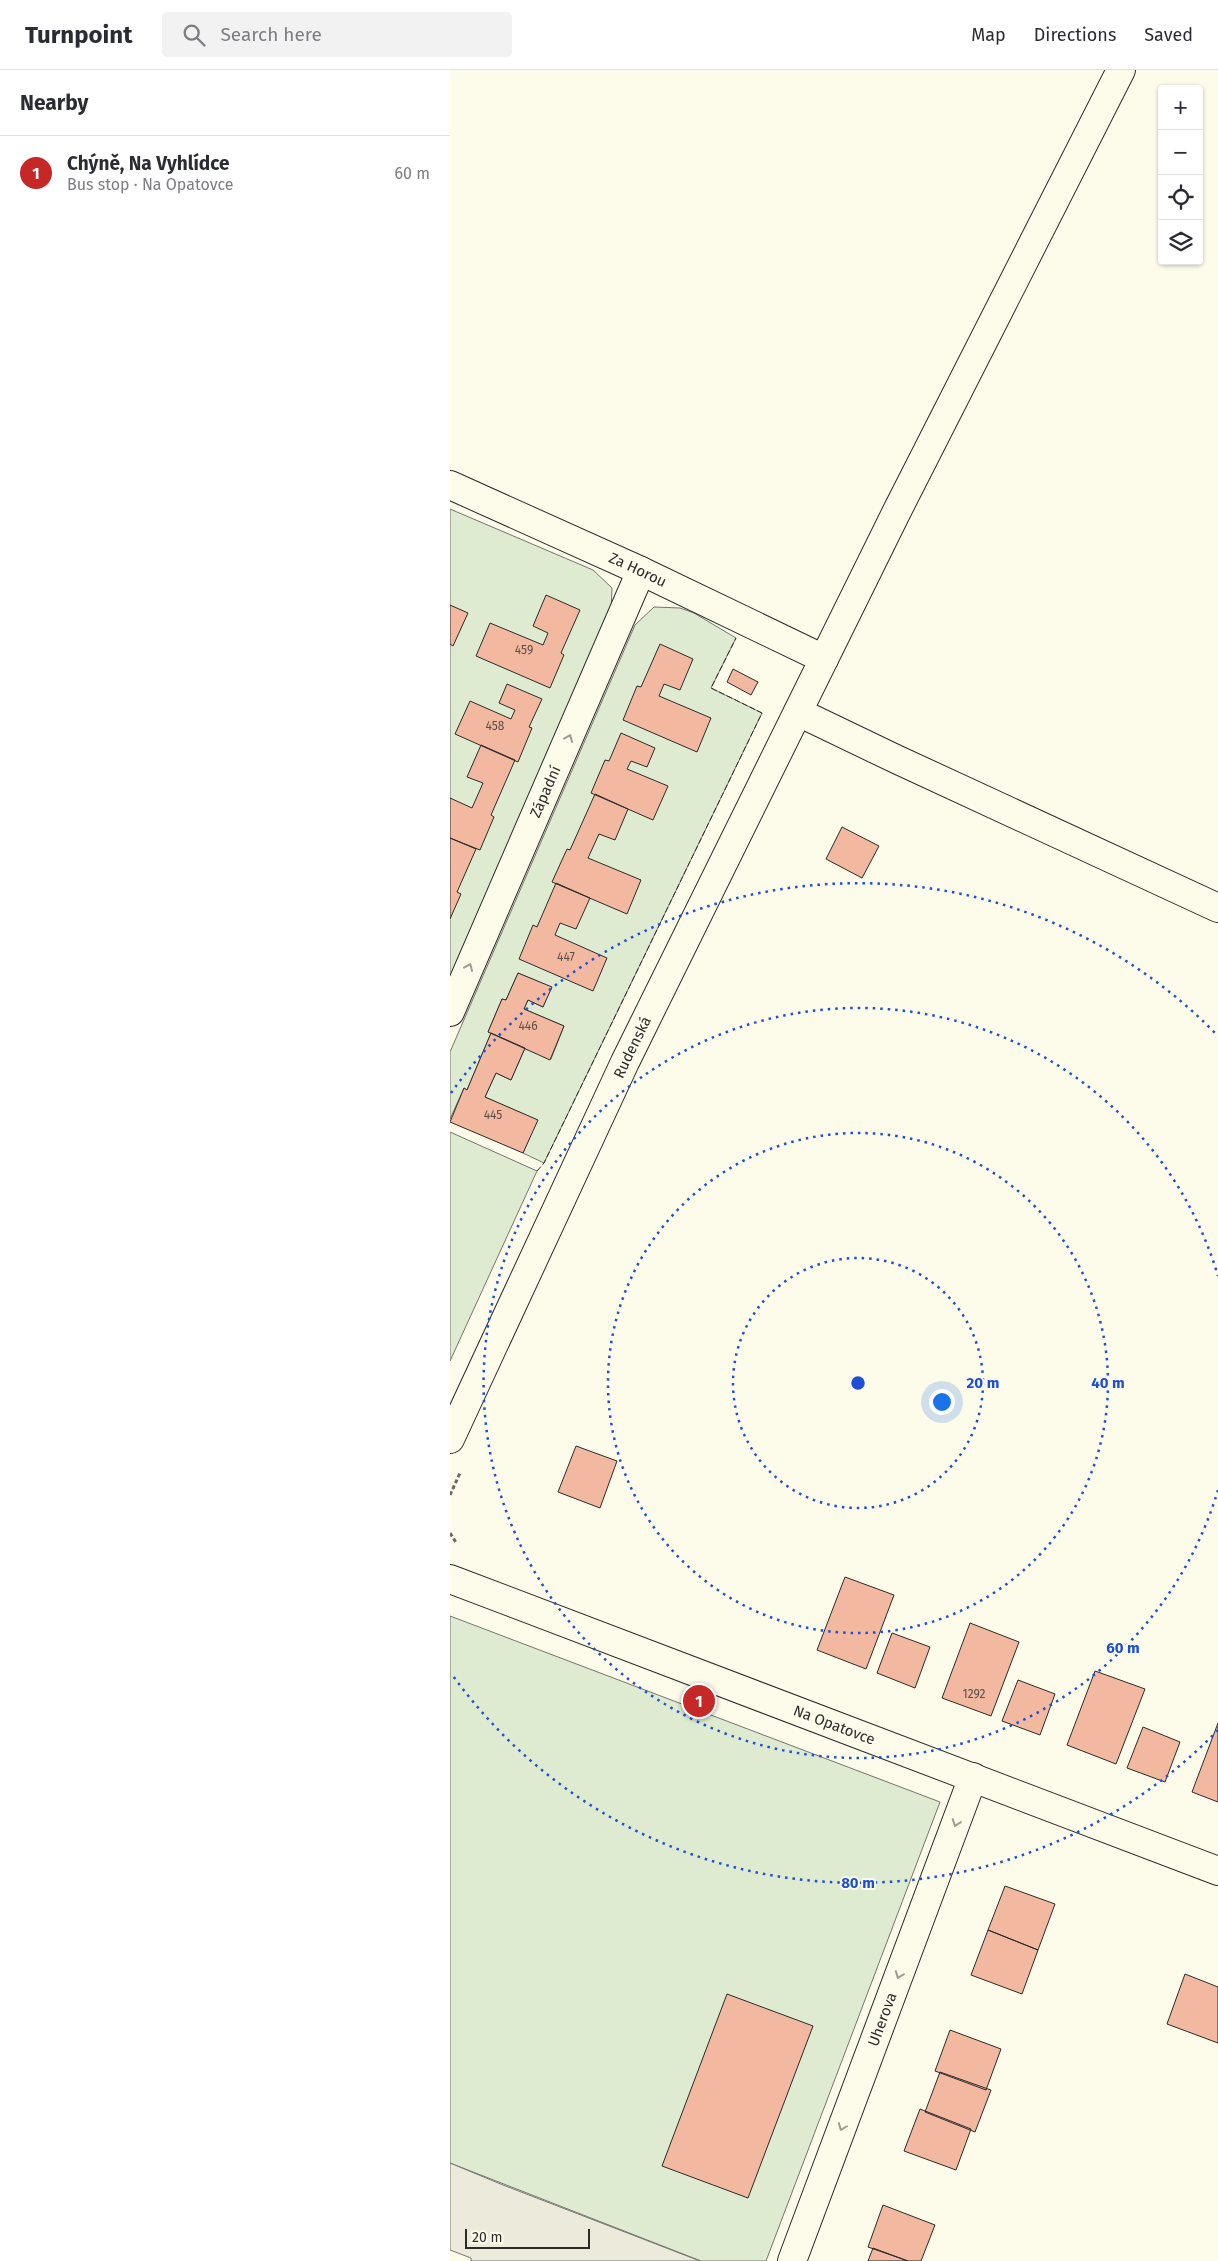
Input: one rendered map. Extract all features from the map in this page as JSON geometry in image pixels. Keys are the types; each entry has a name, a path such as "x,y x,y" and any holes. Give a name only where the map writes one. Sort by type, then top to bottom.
{"street":[{"name":"Rudenská","path":"450,1439 625,1062 824,659 1121,70"},
{"name":"Za Horou","path":"450,485 641,570 824,659"},
{"name":"Západní","path":"450,1012 641,570"},
{"path":"798,712 1218,908"},
{"name":"Na Opatovce","path":"450,1579 1218,1871"},
{"name":"Uherova","path":"792,2261 972,1777"}],"green space":[{"path":"450,509 593,570 612,588 611,615 450,986"},
{"path":"654,607 680,608 694,613 736,638 711,688 762,713 544,1163 523,1153 537,1120 485,1097 496,1073 511,1080 525,1048 551,1059 564,1026 524,1009 528,1000 543,1007 551,987 518,973 506,1000 502,999 488,1032 491,1033 467,1090 464,1088 450,1119 450,1052 635,625"},
{"path":"450,1132 537,1171 450,1361"},
{"path":"450,1616 940,1802 766,2261 701,2261 450,2163"}],"shaded area":[{"path":"450,2163 700,2261 471,2261 471,2258 450,2250"}],"building":[{"path":"546,595 580,610 561,653 564,655 550,688 476,656 490,623 543,645 548,633 533,626"},
{"path":"450,605 468,613 453,646 450,644"},
{"path":"660,644 693,659 680,690 664,684 659,696 711,718 697,752 623,720 637,686 641,687"},
{"path":"733,669 758,682 751,695 727,682"},
{"path":"507,684 542,699 529,727 532,728 518,762 455,734 470,701 511,719 515,710 499,703"},
{"path":"621,733 655,748 647,767 631,761 627,769 668,786 653,820 591,793 605,760 609,761"},
{"path":"481,745 515,760 491,815 494,817 480,850 450,838 450,798 472,808 483,783 467,777"},
{"path":"595,794 628,809 615,840 599,834 588,858 641,880 627,914 552,882 567,849 570,850"},
{"path":"842,827 879,846 862,878 826,859"},
{"path":"450,838 476,849 457,892 461,894 450,919"},
{"path":"556,883 590,898 576,929 560,923 555,935 607,958 593,991 519,959 533,925 537,927"},
{"path":"518,973 552,987 543,1007 528,1000 524,1009 564,1026 550,1060 488,1032 502,999 506,1000"},
{"path":"491,1033 525,1048 511,1080 496,1073 485,1097 538,1120 523,1153 450,1122 464,1088 467,1090"},
{"path":"576,1446 617,1461 600,1508 558,1492"},
{"path":"845,1577 894,1595 866,1669 817,1650"},
{"path":"970,1623 1019,1642 991,1716 942,1698"},
{"path":"892,1633 930,1647 915,1688 877,1673"},
{"path":"1095,1671 1145,1689 1116,1764 1067,1745"},
{"path":"1018,1680 1055,1694 1040,1735 1002,1721"},
{"path":"1218,1723 1218,1802 1192,1792"},
{"path":"1143,1727 1180,1742 1165,1782 1127,1768"},
{"path":"1005,1886 1055,1904 1038,1950 988,1930"},
{"path":"988,1930 1038,1950 1022,1994 971,1975"},
{"path":"1185,1974 1218,1987 1218,2043 1167,2024"},
{"path":"727,1994 813,2026 748,2198 662,2166"},
{"path":"950,2030 1001,2049 986,2090 935,2071"},
{"path":"940,2072 991,2090 975,2132 925,2112"},
{"path":"920,2109 971,2129 956,2170 904,2151"},
{"path":"883,2205 935,2225 921,2261 908,2261 868,2247"},
{"path":"873,2248 908,2261 868,2261"}],"fence":[{"path":"537,1171 544,1163 762,713 711,688 736,638"}],"place":[{"name":"Chýně, Na Vyhlídce","path":"699,1701"}]}
